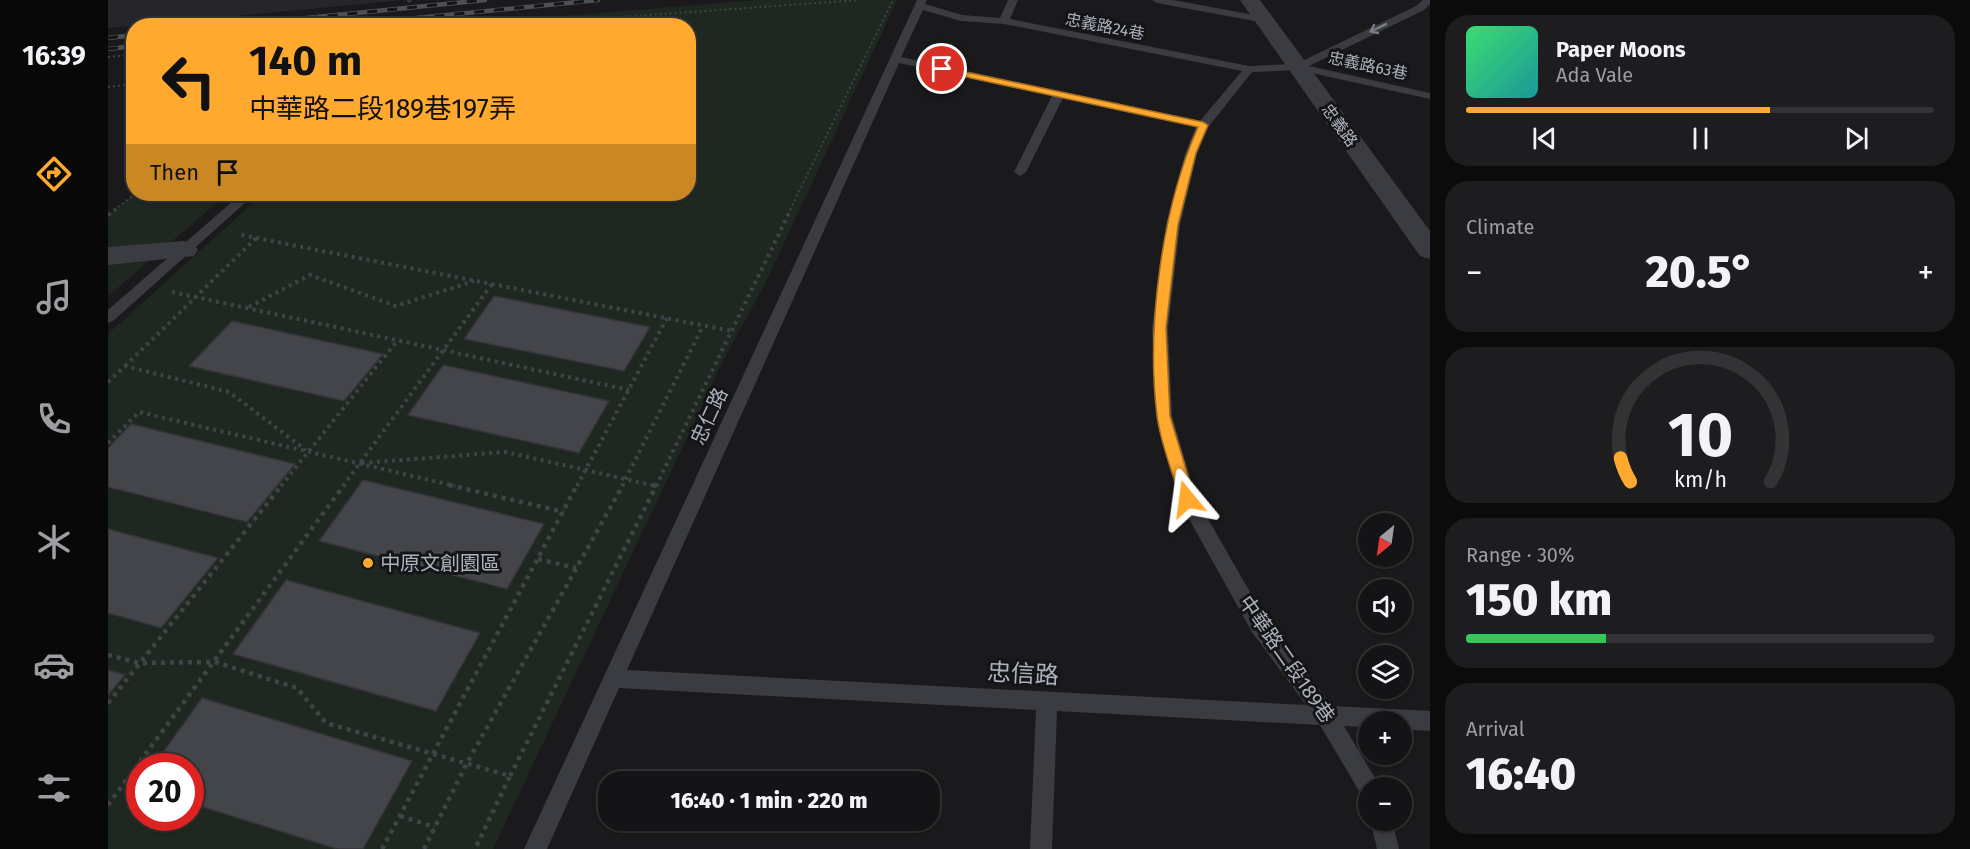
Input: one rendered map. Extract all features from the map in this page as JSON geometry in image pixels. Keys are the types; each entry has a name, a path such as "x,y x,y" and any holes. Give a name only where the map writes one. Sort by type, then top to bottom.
{"street":[{"name":"忠義路","path":"1251,0 1430,250"},
{"path":"108,256 184,250"}],"lane":[{"path":"1004,21 1013,0"},
{"path":"1157,0 1265,20"},
{"path":"1249,69 1298,67 1420,8 1429,0"},
{"name":"忠義路24巷","path":"921,3 961,18 1004,21 1249,69"},
{"name":"忠仁路","path":"535,849 921,3"},
{"path":"895,59 1203,125"},
{"name":"忠義路63巷","path":"1298,67 1430,96"},
{"name":"中華路二段189巷","path":"1249,69 1203,125 1191,153 1173,225 1160,328 1164,416 1187,499 1259,626 1326,715 1363,777"},
{"path":"1020,172 1059,94"},
{"path":"108,318 240,201"},
{"name":"忠信路","path":"613,678 1430,721"},
{"path":"1041,849 1047,701"},
{"path":"1384,831 1388,849"}],"path":[{"path":"607,18 860,0"},
{"path":"476,849 893,0"},
{"path":"108,57 126,56"},
{"path":"108,87 126,85"},
{"path":"108,215 126,201"},
{"path":"228,232 732,331"},
{"path":"108,382 256,238"},
{"path":"249,307 310,275 396,306 476,281"},
{"path":"108,805 492,284"},
{"path":"164,290 629,390"},
{"path":"382,849 667,318"},
{"path":"424,849 467,763 626,480 703,326"},
{"path":"108,703 398,340"},
{"path":"125,366 230,392 309,452"},
{"path":"108,443 139,412 564,512"},
{"path":"361,463 506,452 656,486"},
{"path":"538,559 576,568"},
{"path":"108,655 140,663 215,662 297,688 326,723 510,777"},
{"path":"400,816 435,827"}],"shaded area":[{"path":"108,0 404,0 214,18 126,18 126,26 108,28"},
{"name":"中原文創園區","path":"758,0 897,0 766,282 724,359 493,849 108,849 108,334 255,201 696,201 696,18 538,18"},
{"path":"126,201 219,201 108,296 108,215"}],"building":[{"path":"494,296 650,327 624,371 464,339"},
{"path":"232,321 383,354 344,401 189,366"},
{"path":"443,365 609,401 579,453 408,415"},
{"path":"131,424 295,464 247,522 108,487 108,448"},
{"path":"363,480 544,524 507,589 319,541"},
{"path":"108,529 218,558 161,628 108,613"},
{"path":"286,580 480,633 436,711 233,654"},
{"path":"108,670 125,675 108,695"},
{"path":"202,698 412,761 363,849 337,849 204,807 204,753 162,753"}],"railway":[{"path":"307,18 485,0"},
{"path":"416,18 598,0"},
{"path":"108,38 126,36"},
{"path":"108,49 126,47"}],"place":[{"name":"中原文創園區","path":"368,563"}],"route":[{"path":"942,69 1203,125 1191,153 1173,225 1160,328 1164,416 1187,499"}]}
